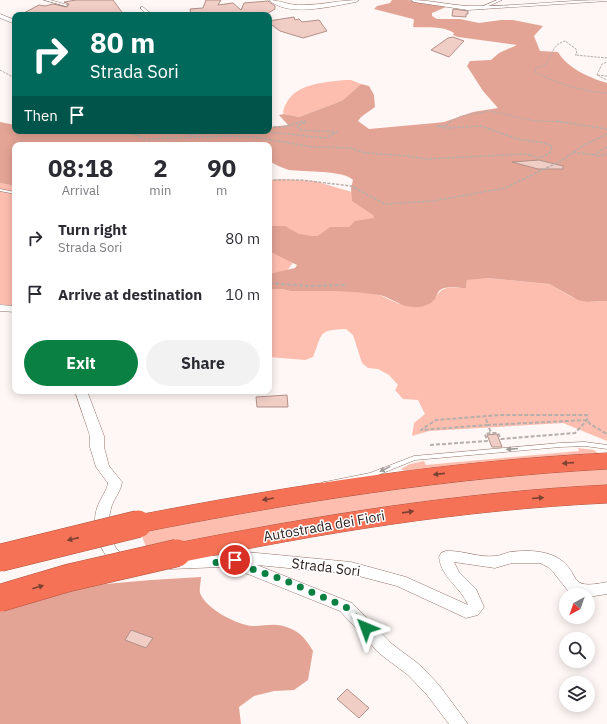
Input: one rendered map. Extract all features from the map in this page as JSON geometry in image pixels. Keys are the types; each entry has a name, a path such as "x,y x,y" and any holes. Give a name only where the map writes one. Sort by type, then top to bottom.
{"highway":[{"path":"0,558 138,524 302,493 412,477 491,469 607,461"},
{"name":"Autostrada dei Fiori","path":"0,598 68,578 177,553 271,534 370,517 511,500 607,494"}],"street":[{"path":"272,0 282,5 299,8 356,0"},
{"path":"414,0 462,8 604,0"},
{"path":"0,16 12,21"},
{"path":"0,308 12,309"},
{"name":"Strada Sori","path":"83,394 97,436 97,447 103,467 115,482 115,487 106,505 102,518 104,538 114,558 125,567 141,569 167,563 213,562 246,558 351,568 401,581 466,612 472,611 476,607 470,593 452,575 446,563 446,557 457,556 495,562 510,558 542,557 554,562 562,570 569,584 579,591 590,592 607,588"},
{"path":"213,562 249,568 284,580 346,607 386,649 414,670 433,690 459,724"}],"lane":[{"path":"46,0 66,5"},
{"path":"481,8 500,0"},
{"path":"142,8 147,12"},
{"path":"0,190 12,192"},
{"path":"302,493 338,480 371,475 414,458 560,445 585,444 607,447"}],"path":[{"path":"607,58 575,54 577,54 576,49 565,41 555,46 552,55 545,65 536,68 535,72 571,89 607,93"},
{"path":"597,75 602,64 607,62"},
{"path":"0,70 12,76"},
{"path":"597,75 607,76"},
{"path":"597,75 607,80"},
{"path":"133,134 146,139 229,136 255,137 312,147 350,148 365,153 426,159 525,154 540,158 550,152 552,146 512,137 480,126 453,128 437,126 446,126 451,121 461,116 490,111 535,122 556,121 607,129"},
{"path":"272,128 283,127 304,120 306,122 297,126 298,128 303,130 337,132 325,138 290,136 272,133"},
{"path":"186,134 199,134"},
{"path":"272,180 301,180 351,186 385,204 433,201 505,188 561,161 607,134"},
{"path":"594,155 607,147"},
{"path":"574,152 598,156 607,154"},
{"path":"272,283 308,286 347,285"},
{"path":"587,420 421,430 436,420 500,415 586,415 590,424 607,434"},
{"path":"486,419 491,434"},
{"path":"430,445 487,441 485,434 498,433 501,439 574,433 587,420"}],"shaded area":[{"path":"392,0 408,0 446,7 432,13 432,16 437,19 460,19 479,23 513,20 543,26 534,36 540,51 558,52 573,68 607,83 607,301 586,302 578,300 549,284 487,278 467,280 466,288 448,287 441,289 431,303 419,307 408,307 383,296 368,293 290,291 272,289 272,273 295,268 297,265 272,252 272,226 285,226 299,234 318,236 330,227 349,227 355,221 374,218 373,215 352,201 351,188 353,180 341,174 289,170 281,167 272,162 272,142 12,142 12,185 0,183 0,122 12,124 12,134 272,134 272,127 288,125 279,115 284,114 299,117 343,100 361,84 369,86 374,95 375,107 358,121 369,129 444,122 473,112 498,108 483,91 467,66 470,61 491,60 499,53 517,45 458,37 453,35 454,33 449,30 434,27 413,27 413,19 374,9 377,6 390,3"},
{"path":"351,80 361,84 343,100 299,117 284,114 283,112 287,102 292,95 299,90 308,86 326,82"},
{"path":"272,180 314,181 383,201 385,206 366,226 296,258 287,271 272,274"},
{"path":"0,183 12,185 12,306 0,304"},
{"path":"474,278 487,278 549,284 572,297 586,302 607,301 607,441 563,423 429,431 412,436 414,423 425,414 418,400 403,399 395,390 398,385 389,375 378,369 368,368 362,363 353,335 346,329 330,330 322,334 313,357 305,360 272,357 272,289 290,291 348,291 375,294 399,304 435,299 444,289 466,288 467,280"},
{"path":"578,448 594,450 598,453 404,471 401,469 410,464 424,461 426,465 579,451"},
{"path":"607,467 607,487 148,552 140,531 385,488"},
{"path":"201,577 200,593 203,599 223,615 246,625 284,626 297,632 303,637 313,651 308,680 294,690 274,691 254,696 239,707 241,724 0,724 0,608 94,585"}],"building":[{"path":"76,0 113,0 122,12 26,12 39,5 45,6 53,4 67,7 69,4 64,2"},
{"path":"206,0 221,0 218,5 233,3 241,10 244,3 268,1 275,6 275,9 270,12 190,12 190,9 203,8"},
{"path":"453,9 468,11 468,14 466,14 466,17 452,16"},
{"path":"294,17 295,20 299,19 302,22 319,20 327,31 303,38 280,31 272,25 272,21"},
{"path":"453,37 464,41 449,57 431,50 448,38"},
{"path":"539,160 563,166 563,169 538,169 512,162"},
{"path":"287,395 288,407 257,407 256,397"},
{"path":"497,434 502,447 492,447 487,435"},
{"path":"131,630 153,638 146,648 125,640"},
{"path":"347,689 369,708 359,718 337,699"}],"route":[{"path":"235,560 213,562 249,568 284,580 346,607 366,628"}]}
